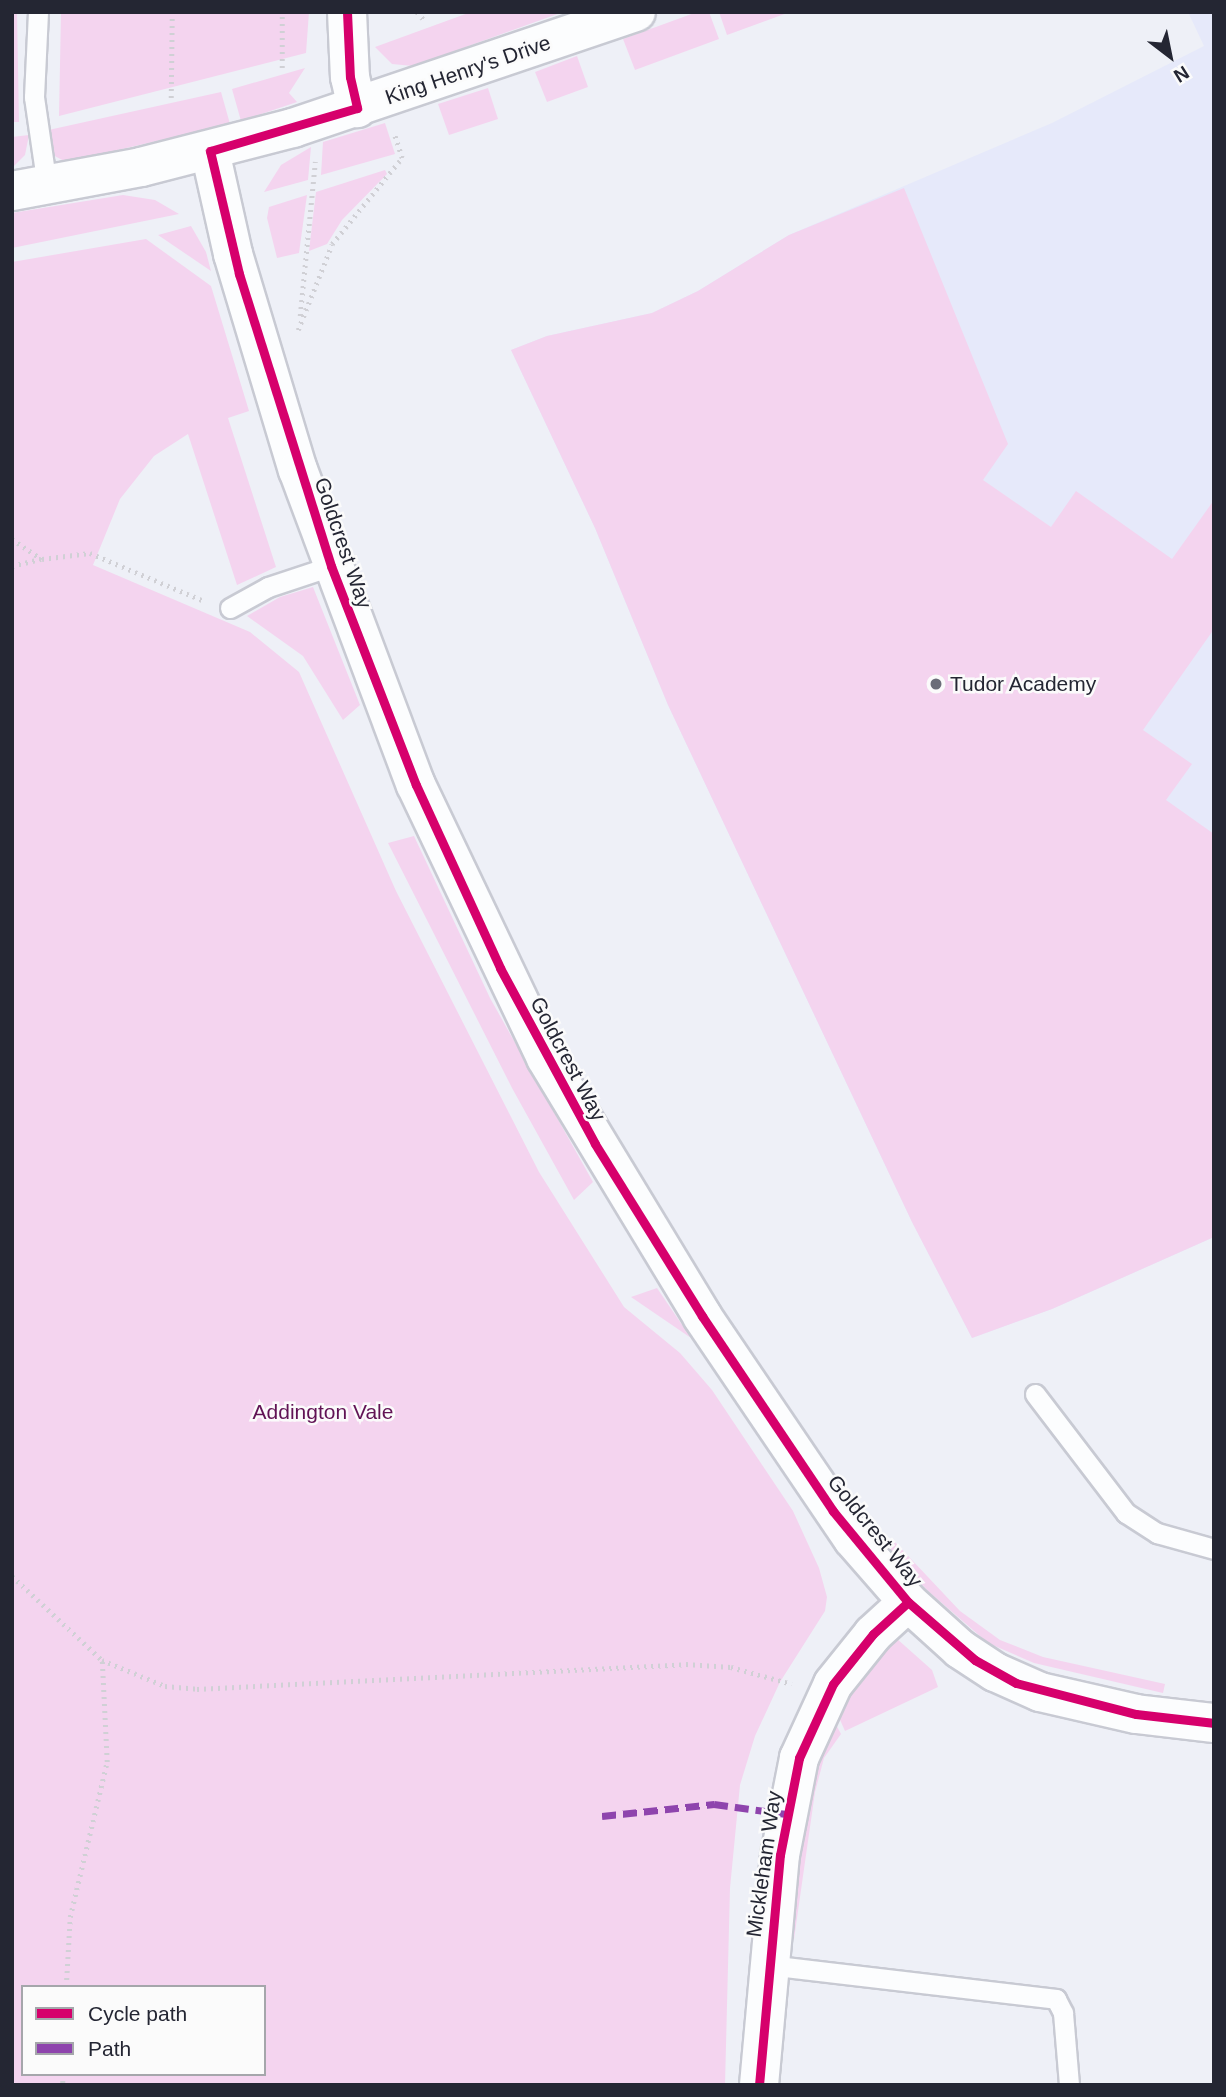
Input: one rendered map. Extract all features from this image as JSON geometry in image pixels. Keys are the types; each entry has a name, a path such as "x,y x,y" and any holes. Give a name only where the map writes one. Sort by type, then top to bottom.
{"street":[{"path":"347,12 350,77 373,114"},
{"name":"King Henry's Drive","path":"30,188 373,114 636,12"},
{"name":"Goldcrest Way","path":"210,151 241,282 331,566 416,785 546,1058 646,1229 757,1400 853,1539 908,1602 975,1660 1016,1683 1136,1714 1214,1723"},
{"name":"Mickleham Way","path":"759,2085 768,1965 790,1794 807,1732 823,1700 851,1659 908,1602"}],"lane":[{"path":"30,188 38,12"},
{"path":"230,608 268,587 331,566"},
{"path":"1035,1394 1126,1513 1157,1533 1214,1549"},
{"path":"768,1965 1056,1999 1063,2013 1069,2085"}],"path":[{"path":"172,12 172,98"},
{"path":"282,12 282,68"},
{"path":"417,12 426,22"},
{"path":"295,341 300,321 339,232 402,158 373,114"},
{"path":"300,321 300,280 316,154"},
{"path":"12,539 42,559"},
{"path":"12,566 90,552 230,608"},
{"path":"12,1576 102,1660 154,1683 197,1689 686,1664 731,1667 794,1685 823,1700"},
{"path":"66,1985 71,1917 107,1762 102,1660"}],"shaded area":[{"name":"Tudor Academy","path":"1188,12 1214,12 1214,1237 1052,1309 972,1338 912,1222 668,705 595,528 511,350 547,336 652,313 698,291 789,235 1052,123 1204,46"}],"green space":[{"path":"12,12 17,12 19,122 12,122"},
{"path":"61,12 309,12 306,53 59,116"},
{"path":"471,12 563,12 413,66 392,64 375,47"},
{"path":"697,12 709,12 719,39 635,70 623,39"},
{"path":"719,12 790,12 727,35"},
{"path":"577,56 588,87 547,102 535,72"},
{"path":"305,68 289,93 297,102 241,121 232,89"},
{"path":"488,88 498,119 449,135 438,104"},
{"path":"221,92 230,124 66,162 49,153 44,131"},
{"path":"385,123 395,154 321,175 323,142"},
{"path":"29,135 25,155 12,168 12,137"},
{"path":"311,147 308,180 264,192 281,165"},
{"path":"385,170 387,174 342,220 327,244 309,251 316,192"},
{"name":"Tudor Academy","path":"904,188 1008,444 983,480 1051,527 1076,491 1172,559 1214,500 1214,629 1143,730 1192,764 1166,800 1214,834 1214,1237 1052,1309 972,1338 912,1222 668,705 595,528 511,350 547,336 652,313 698,291 789,235"},
{"path":"123,195 155,200 179,214 12,248 12,213"},
{"path":"307,195 299,253 277,258 267,218 269,207"},
{"path":"191,226 206,252 211,271 158,235"},
{"name":"Addington Vale","path":"146,239 211,286 249,411 228,418 276,567 237,585 188,434 154,456 120,499 93,565 250,632 299,672 396,891 539,1172 624,1307 680,1353 712,1390 793,1511 819,1568 827,1597 825,1611 780,1682 755,1736 740,1785 730,1888 725,2085 12,2085 12,262"},
{"path":"313,587 360,705 343,720 303,656 247,616 280,597"},
{"path":"414,836 490,998 593,1182 574,1200 512,1088 388,843"},
{"path":"657,1288 691,1338 631,1297"},
{"path":"895,1542 960,1611 1000,1640 1043,1657 1165,1684 1163,1693 1034,1663 988,1643 928,1591 888,1547"},
{"path":"896,1638 932,1670 938,1687 845,1731 837,1713 845,1688"},
{"path":"831,1715 841,1734 824,1758 815,1792 794,1939 783,1938 799,1818"}],"marked path":[{"path":"602,1816 714,1804 786,1814"}],"cycle path":[{"path":"347,12 350,77 357,108 210,151 239,274 331,566 416,785 500,968 595,1144 702,1316 833,1511 908,1602 975,1660 1016,1683 1136,1714 1214,1723"},
{"path":"759,2085 780,1855 799,1758 833,1684 873,1634 908,1602"}],"place":[{"name":"Tudor Academy","path":"936,684"}]}
